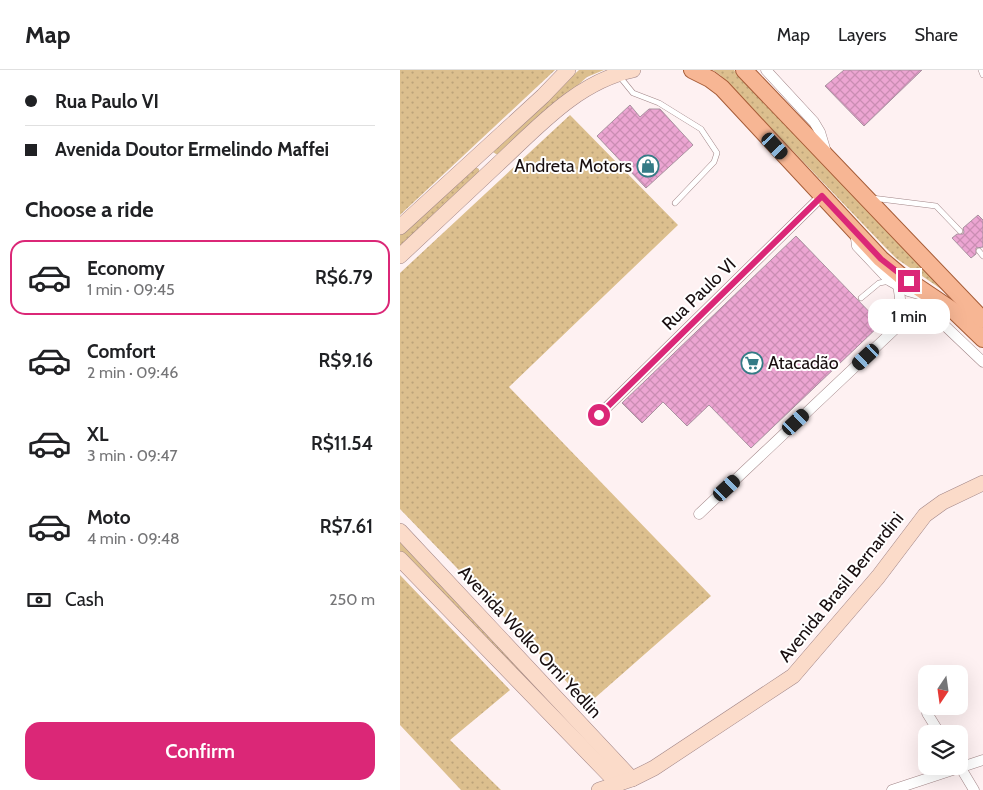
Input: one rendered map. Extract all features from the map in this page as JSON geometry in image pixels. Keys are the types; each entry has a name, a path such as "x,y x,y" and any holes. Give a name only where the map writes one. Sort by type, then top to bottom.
{"main road":[{"path":"692,70 710,79 722,88 855,232 890,267 932,304 964,320 983,340"},
{"path":"744,70 983,320"}],"street":[{"path":"400,227 543,96 568,70"},
{"path":"766,70 814,122 820,132 827,157"},
{"path":"400,256 557,109 586,88 626,72"},
{"path":"479,154 492,170"},
{"name":"Rua Paulo VI","path":"599,415 822,196"},
{"path":"855,232 857,246 877,268 894,283 932,304 983,362"},
{"path":"894,283 901,299 900,318 894,330"},
{"path":"908,291 932,304"},
{"path":"699,514 894,330 932,304"},
{"name":"Avenida Brasil Bernardini","path":"599,790 628,786 793,676 878,577 914,526 943,502 983,483"},
{"name":"Avenida Wolko Orni Yedlin","path":"400,531 628,786"},
{"name":"Avenida Wolko Orni Yedlin","path":"400,559 628,786"},
{"path":"968,765 983,760"},
{"path":"892,790 936,775"},
{"path":"965,775 974,790"}],"lane":[{"path":"981,70 983,75"},
{"path":"626,72 633,93 659,103 701,129 717,153 714,162 675,203"},
{"path":"865,197 936,206 960,231"},
{"path":"874,286 878,278 877,268"},
{"path":"861,298 879,283 894,283"}],"shaded area":[{"path":"400,70 555,70 400,215"},
{"path":"579,70 604,70 587,77 500,155 493,152 494,148"},
{"path":"713,70 734,70 950,295 897,259 720,75"},
{"path":"570,115 678,225 509,387 711,596 588,704 400,509 400,273"},
{"path":"473,166 479,169 479,173 400,247 400,234"},
{"path":"400,541 621,770 616,776 400,553"},
{"path":"400,575 510,690 450,740 501,790 461,790 400,725"}],"building":[{"path":"844,70 922,70 864,126 825,86"},
{"name":"Andreta Motors","path":"630,105 640,117 649,109 660,109 693,145 646,188 597,136"},
{"path":"978,215 983,220 983,247 976,248 976,254 971,258 952,238 957,234 963,234 963,228"},
{"name":"Atacadão","path":"796,236 881,324 751,448 709,405 687,426 663,402 642,423 622,403"}],"place":[{"name":"Andreta Motors","path":"648,166"},
{"name":"Atacadão","path":"752,363"}],"route":[{"path":"599,415 822,196 881,259 909,281"}]}
